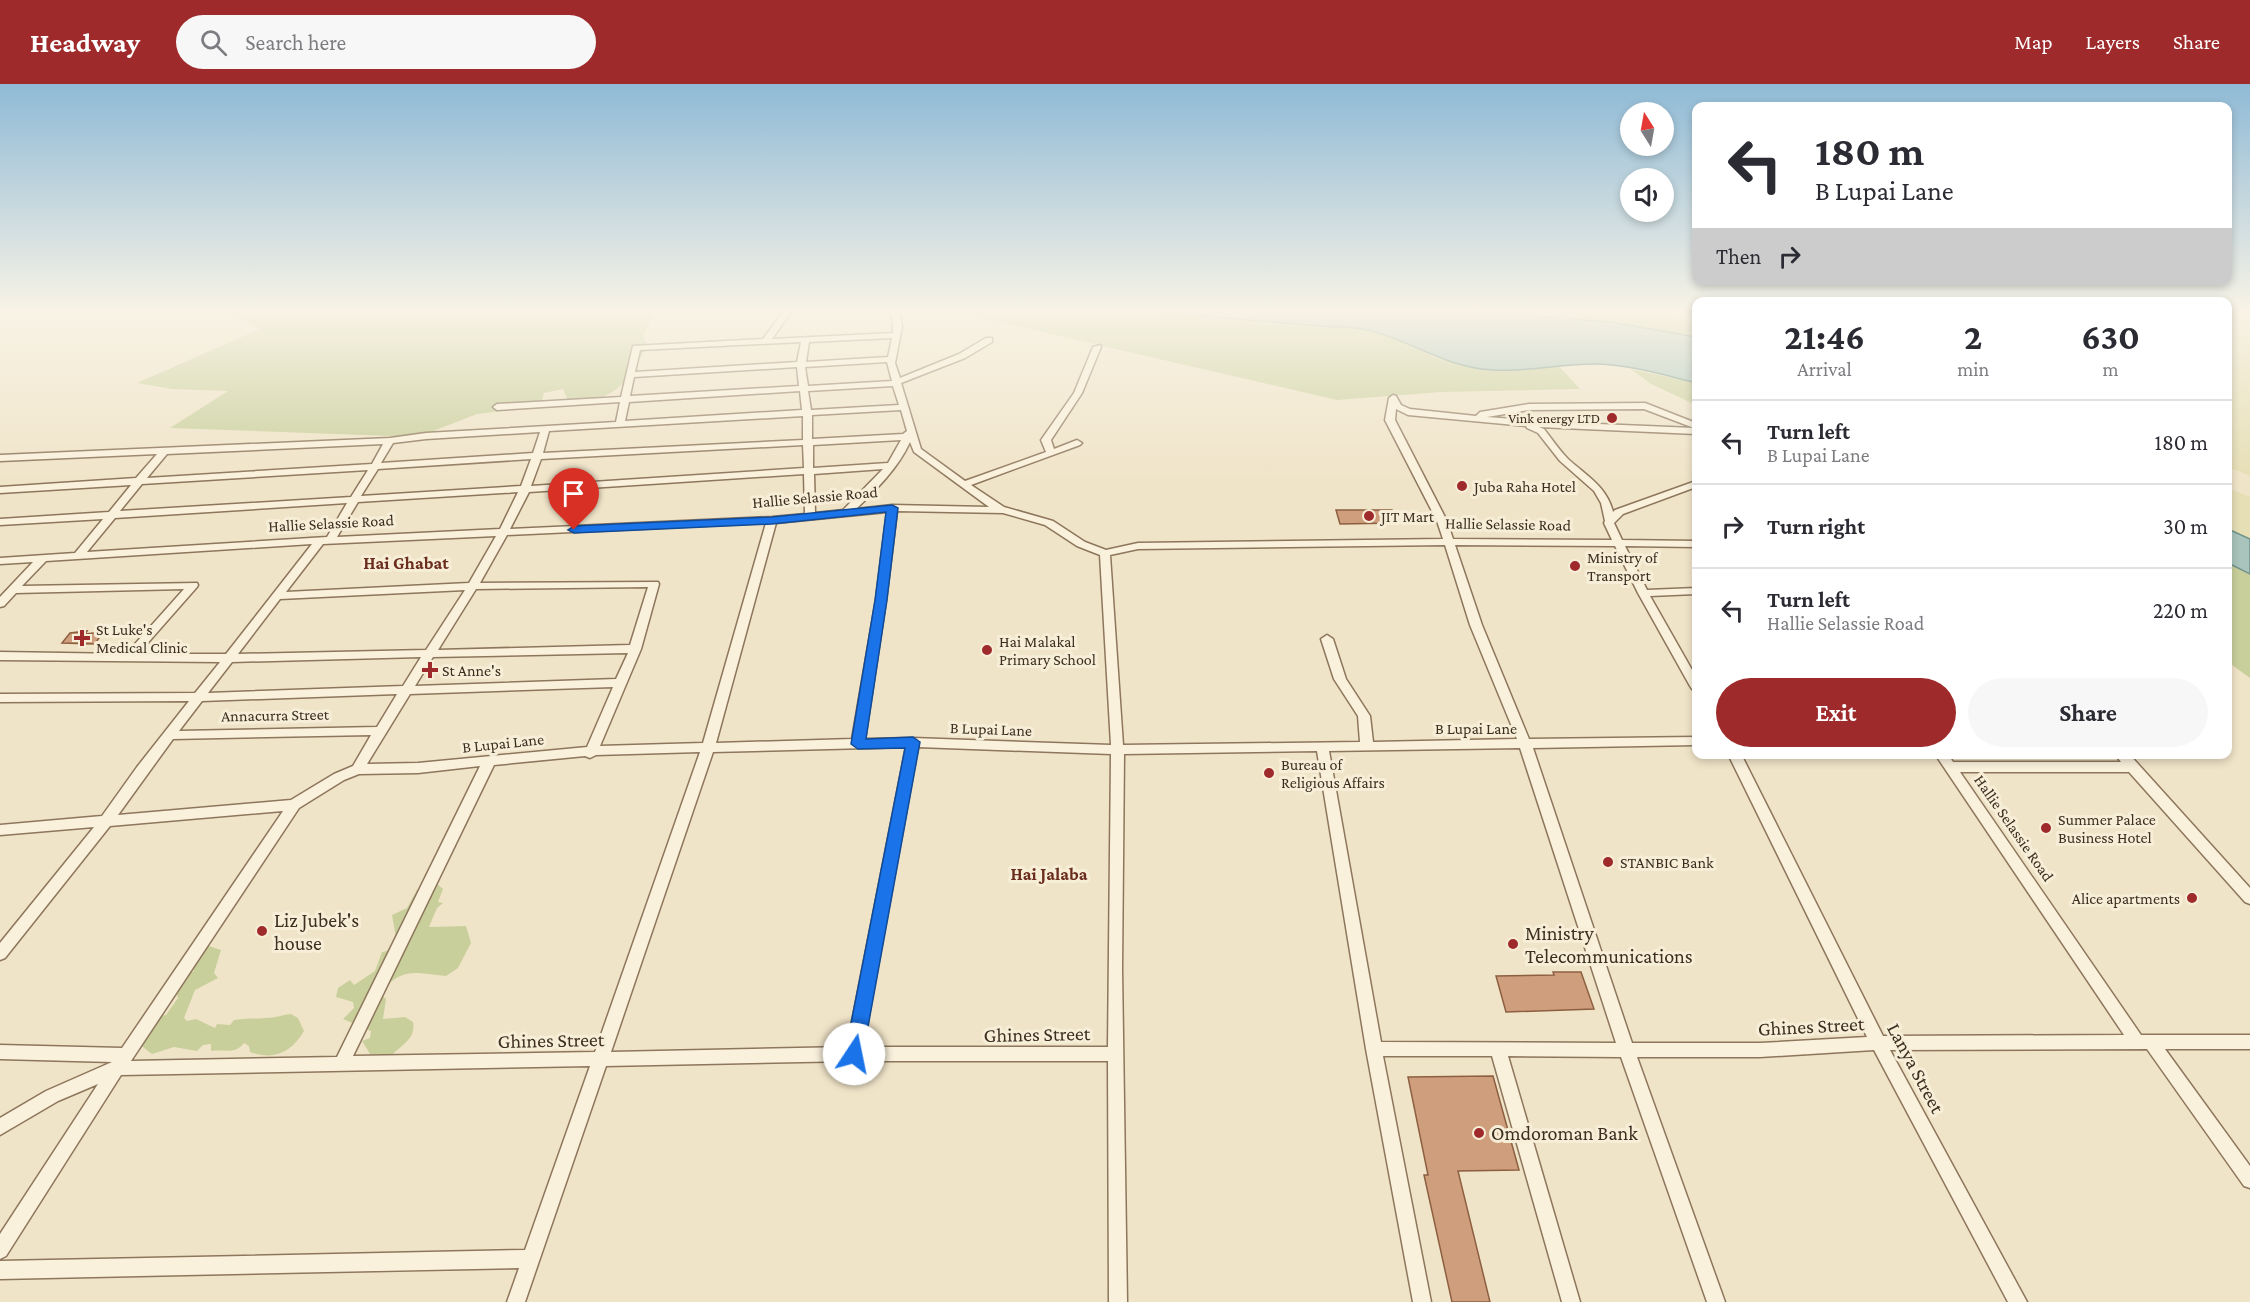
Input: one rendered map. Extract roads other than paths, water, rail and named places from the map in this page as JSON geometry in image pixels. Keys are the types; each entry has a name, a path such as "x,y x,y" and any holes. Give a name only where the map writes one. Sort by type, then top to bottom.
{"street":[{"path":"620,423 633,369"},
{"path":"632,375 748,369"},
{"path":"801,369 807,414 810,516"},
{"path":"893,369 917,450 963,485 1004,510"},
{"path":"497,406 896,383 931,369"},
{"path":"1051,453 1046,440 1078,393 1088,369"},
{"path":"1692,428 1654,431 1467,418 1402,410 1393,398 1390,420 1442,521 1476,625 1525,744 1627,1051 1716,1302"},
{"path":"1467,418 1529,407 1645,406 1692,426"},
{"path":"0,458 390,441 426,436 620,423 904,407"},
{"path":"845,513 868,493 889,466 908,437 909,420"},
{"path":"1520,423 1541,431 1563,459 1598,489 1606,503 1618,544 1692,679"},
{"path":"358,769 405,690 473,586 526,488 546,428"},
{"path":"0,490 537,456 908,437"},
{"path":"0,954 107,820 142,770 201,697 277,596 358,498 390,441"},
{"path":"963,485 1077,442"},
{"path":"78,556 164,451"},
{"path":"0,522 889,466"},
{"path":"1610,520 1630,507 1692,485"},
{"path":"858,744 881,600 892,508"},
{"name":"Hallie Selassie Road","path":"0,561 324,541 772,520 892,508 1004,510 1049,524 1081,544 1105,553 1138,546 1448,541 1692,544"},
{"path":"516,1302 708,748 772,520"},
{"path":"1105,553 1117,750 1118,1302"},
{"path":"0,604 42,559"},
{"path":"277,596 473,586 654,584 635,649 590,754 592,751"},
{"path":"14,590 193,585 129,658"},
{"path":"1643,593 1692,591"},
{"path":"1327,639 1341,679 1364,716 1366,745"},
{"path":"0,656 229,658 431,651 635,649"},
{"path":"0,698 201,697 619,683"},
{"name":"Annacurra Street","path":"171,735 380,731"},
{"name":"B Lupai Lane","path":"294,805 339,777 358,769 418,768 592,751 913,742 1117,750 1692,741"},
{"path":"854,1054 913,742"},
{"path":"1322,746 1374,1049 1422,1302"},
{"name":"Lanya Street","path":"1736,759 1878,1043 2018,1302"},
{"path":"2125,759 2250,898"},
{"path":"1945,761 2132,767"},
{"name":"Hallie Selassie Road","path":"1945,761 2144,1042 2250,1180"},
{"path":"342,1063 489,762"},
{"path":"0,830 294,805"},
{"path":"0,1250 122,1061 294,805"},
{"name":"Ghines Street","path":"1374,1049 1760,1050 1878,1043 2250,1042"},
{"path":"1498,1051 1571,1302"},
{"path":"0,1052 122,1061"},
{"name":"Ghines Street","path":"0,1127 52,1096 122,1061 342,1063 854,1054 1117,1054"},
{"path":"0,1269 530,1259"}],"water":[{"path":"1485,369 1532,369 1505,370"},
{"path":"1635,369 1692,369 1692,382"},
{"path":"2232,531 2250,539 2250,574 2232,565"}],"place":[{"name":"Vink energy LTD","path":"1612,418"},
{"name":"Juba Raha Hotel","path":"1462,486"},
{"name":"JIT Mart","path":"1369,516"},
{"name":"Ministry of Transport","path":"1575,566"},
{"name":"St Luke's Medical Clinic","path":"82,638"},
{"name":"Hai Malakal Primary School","path":"987,650"},
{"name":"St Anne's","path":"430,670"},
{"name":"Bureau of Religious Affairs","path":"1269,773"},
{"name":"Summer Palace Business Hotel","path":"2046,828"},
{"name":"STANBIC Bank","path":"1608,862"},
{"name":"Alice apartments","path":"2192,898"},
{"name":"Liz Jubek's house","path":"262,931"},
{"name":"Ministry Telecommunications","path":"1513,944"},
{"name":"Omdoroman Bank","path":"1479,1133"}],"district":[{"name":"Hai Ghabat","path":"406,563"},
{"name":"Hai Jalaba","path":"1049,874"}]}
